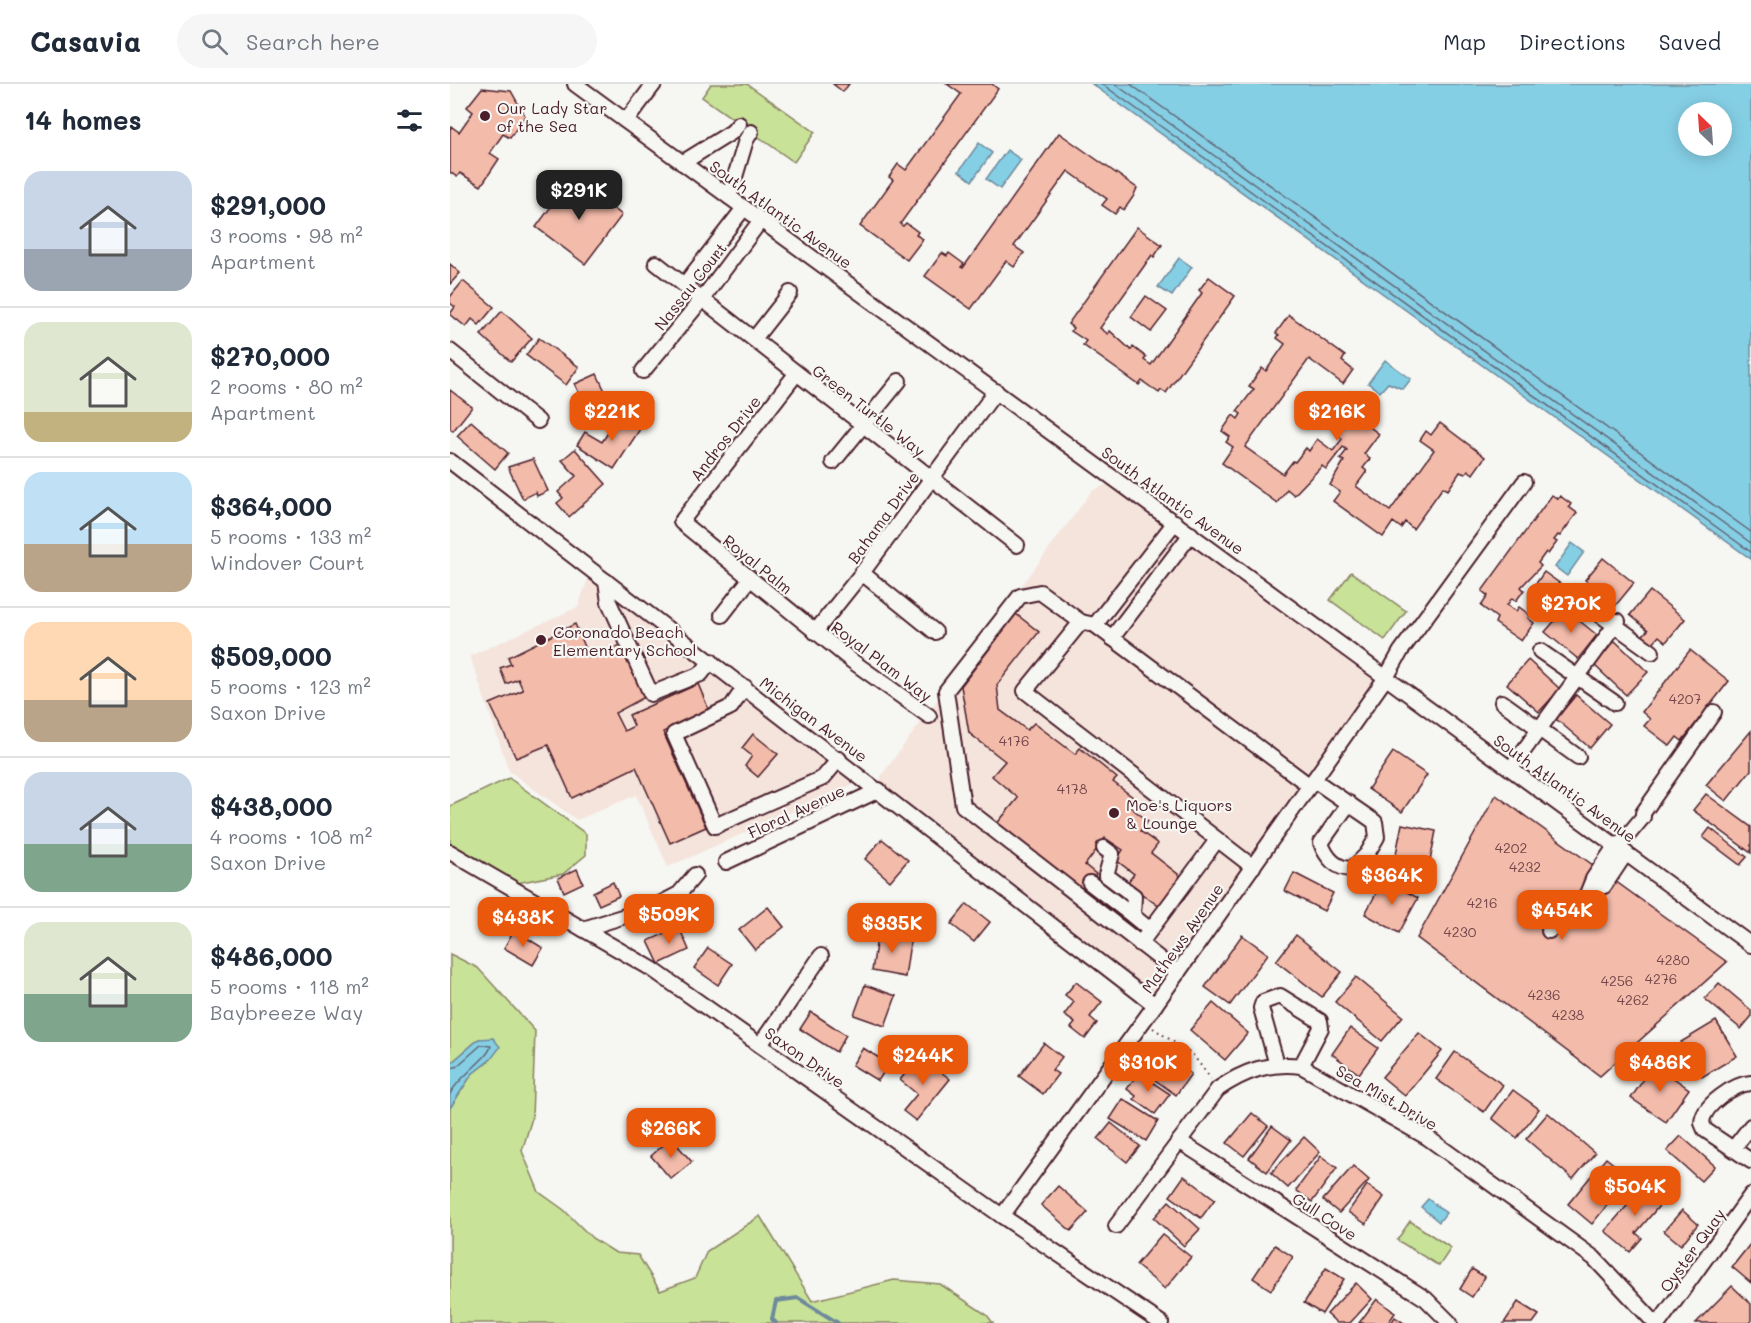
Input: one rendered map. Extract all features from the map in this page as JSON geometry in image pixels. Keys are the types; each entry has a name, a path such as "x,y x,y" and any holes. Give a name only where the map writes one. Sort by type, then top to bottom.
{"street":[{"name":"South Atlantic Avenue","path":"575,84 594,90 626,121 682,163 1387,676 1751,945"},
{"path":"626,121 654,84"},
{"path":"682,163 732,132 745,128 746,140 729,197"},
{"path":"685,284 744,208"},
{"name":"Nassau Court","path":"643,371 703,298 761,220"},
{"name":"Green Turtle Way","path":"656,263 1017,546"},
{"path":"754,339 790,293"},
{"path":"450,351 538,421"},
{"name":"Andros Drive","path":"681,522 796,374"},
{"path":"833,462 899,381"},
{"name":"Bahama Drive","path":"815,632 862,573 996,391"},
{"name":"Michigan Avenue","path":"450,462 839,759 1155,1005"},
{"name":"Mathews Avenue","path":"1002,1216 1178,973 1387,676 1401,651 1524,482"},
{"name":"Royal Palm","path":"681,522 815,632"},
{"path":"1175,522 1088,624 1025,691 1253,867"},
{"path":"1112,638 1191,534"},
{"path":"862,573 935,632"},
{"path":"722,615 750,579"},
{"path":"606,581 609,602 651,694 701,674 711,661"},
{"path":"1178,973 963,806 946,691 1020,596 1040,592 1112,638 1312,783 1349,803 1375,822 1377,837 1366,854 1352,869 1343,869 1325,856 1321,843 1349,803"},
{"path":"1581,601 1616,623 1652,652"},
{"path":"1511,768 1616,623"},
{"name":"Royal Plam Way","path":"815,632 929,716"},
{"path":"1540,651 1615,703"},
{"path":"745,687 731,707 674,734 716,826 823,778 839,759"},
{"path":"1502,702 1578,757"},
{"path":"1549,932 1585,899 1590,891 1604,886 1620,848 1634,825 1633,821 1643,813 1714,712"},
{"name":"Floral Avenue","path":"726,862 879,790"},
{"path":"1140,944 1217,840"},
{"path":"1104,848 1112,854 1106,875 1134,896 1133,916"},
{"name":"Saxon Drive","path":"450,852 652,969 1002,1216 1161,1323"},
{"path":"583,928 654,907 680,894 695,875"},
{"path":"1090,882 1150,930"},
{"path":"760,1045 821,956"},
{"path":"1277,1065 1261,1008 1263,1002 1280,996 1320,1021 1322,1028 1301,1066"},
{"name":"Sea Mist Drive","path":"1116,1226 1218,1089 1251,1070 1277,1065 1301,1066 1428,1138 1594,1257 1657,1323"},
{"path":"1751,1083 1735,1087 1705,1112 1702,1118 1705,1130 1751,1161"},
{"path":"1733,1149 1751,1126"},
{"name":"Gull Cove","path":"1179,1141 1426,1299 1450,1323"},
{"name":"Oyster Quay","path":"1657,1323 1751,1195"}],"path":[{"path":"1143,1021 1193,1055 1218,1089"}],"shaded area":[{"path":"1117,480 1387,676 1155,1005 879,790 881,776 1092,491"},
{"path":"591,570 865,779 668,867 636,795 577,820 509,771 470,656 578,607"}],"green space":[{"path":"711,84 747,84 815,132 794,162 702,97"},
{"path":"1351,572 1406,611 1385,640 1330,600"},
{"path":"509,778 586,834 586,855 563,874 517,883 450,845 450,806"},
{"path":"450,954 478,968 535,1031 532,1118 522,1151 539,1192 564,1210 592,1238 616,1253 638,1255 660,1291 695,1278 707,1251 760,1216 812,1301 894,1280 940,1284 987,1315 993,1323 450,1323 450,1108 472,1074 491,1059 479,1039 450,1064"},
{"path":"1410,1221 1451,1248 1439,1266 1397,1240"}],"water":[{"path":"1092,84 1751,84 1751,559"},
{"path":"979,143 992,153 972,181 959,171"},
{"path":"1007,150 1021,160 1000,189 986,179"},
{"path":"1179,258 1192,267 1172,296 1158,287"},
{"path":"1385,360 1411,379 1403,389 1388,383 1380,392 1368,383"},
{"path":"1572,543 1584,552 1567,576 1555,567"},
{"path":"493,1038 500,1047 491,1059 472,1074 450,1108 450,1064 479,1039"},
{"path":"1428,1199 1446,1213 1439,1222 1421,1207"}],"building":[{"path":"833,84 849,84 843,92"},
{"path":"947,84 992,84 998,89 900,224 903,226 906,223 918,232 916,235 923,239 907,260 860,226 893,180 889,177 898,164 906,170 961,94"},
{"path":"482,88 511,91 525,116 510,138 503,134 490,153 499,159 481,186 460,173 457,177 450,172 450,129 452,127 459,132 473,112 467,107"},
{"path":"1059,133 1137,188 1133,197 1124,210 1120,207 1115,214 1102,205 1107,199 1068,171 1014,246 1024,253 1014,267 1006,261 971,309 925,276 942,253 947,256 949,253 964,264 961,267 963,268"},
{"path":"572,178 622,215 585,264 536,227"},
{"path":"1137,227 1162,245 1154,257 1152,255 1100,328 1108,334 1110,331 1131,350 1133,347 1146,357 1144,360 1151,365 1202,293 1199,290 1209,277 1235,296 1166,393 1161,390 1159,393 1142,381 1139,385 1083,345 1086,341 1071,331 1073,328 1068,324"},
{"path":"450,264 460,273 450,284"},
{"path":"463,281 494,307 479,325 472,319 466,327 450,314 455,307 450,303 450,297"},
{"path":"1146,296 1167,311 1151,332 1131,317"},
{"path":"502,311 532,338 511,362 481,335"},
{"path":"1289,315 1345,356 1342,361 1353,370 1343,384 1309,359 1245,447 1283,474 1306,448 1309,451 1317,439 1333,451 1342,439 1330,427 1344,408 1379,434 1364,454 1370,459 1363,468 1367,471 1356,486 1390,511 1434,450 1420,440 1426,431 1431,435 1440,423 1485,457 1473,474 1468,470 1465,474 1460,472 1448,490 1443,487 1413,529 1405,522 1401,528 1393,522 1383,537 1333,501 1340,492 1330,485 1344,461 1340,459 1347,450 1343,447 1326,469 1322,466 1294,495 1287,489 1277,503 1222,463 1233,447 1226,442 1230,437 1222,431 1233,415 1238,419 1241,414 1237,411 1254,389 1249,386 1262,368 1266,371 1285,344 1277,338 1279,335 1276,333"},
{"path":"539,338 579,367 566,385 526,355"},
{"path":"597,374 612,406 589,416 575,384"},
{"path":"450,390 472,407 453,431 450,429"},
{"path":"624,414 642,426 614,469 577,445 585,432 602,442 615,422 618,424"},
{"path":"471,421 508,453 495,469 457,436"},
{"path":"575,449 606,484 569,517 557,503 563,498 558,492 576,476 562,460"},
{"path":"533,459 548,491 537,496 536,492 523,499 508,467"},
{"path":"1552,495 1558,499 1560,496 1571,504 1569,507 1577,513 1560,536 1558,535 1554,540 1557,542 1548,554 1546,552 1538,563 1541,566 1521,587 1524,590 1516,601 1512,598 1507,605 1516,611 1519,607 1530,615 1528,618 1534,623 1521,641 1495,623 1497,618 1481,606 1488,596 1482,591"},
{"path":"1603,558 1634,583 1616,605 1585,580"},
{"path":"1544,572 1562,585 1548,605 1530,592"},
{"path":"1650,591 1685,619 1666,642 1659,636 1652,644 1642,636 1648,630 1630,615"},
{"path":"1565,609 1597,635 1578,659 1545,632"},
{"path":"1016,614 1039,632 997,685 1000,710 1027,730 1034,723 1075,754 1080,748 1117,778 1113,782 1134,798 1129,806 1148,821 1140,831 1158,844 1151,853 1183,878 1160,907 1127,883 1134,874 1116,860 1123,850 1105,838 1085,865 1096,874 1081,893 995,826 1018,798 992,776 1005,761 969,733 961,686"},
{"path":"575,624 590,658 621,645 645,697 615,713 624,731 634,726 629,715 698,684 709,710 663,732 706,827 670,843 636,767 572,798 548,745 516,758 490,704 523,690 518,679 506,684 500,668 511,664 508,657"},
{"path":"1615,641 1648,672 1626,695 1594,665"},
{"path":"1690,650 1729,681 1682,741 1677,737 1670,746 1644,726 1650,719 1642,712"},
{"path":"1528,660 1560,689 1539,712 1507,684"},
{"path":"1576,695 1610,724 1590,748 1556,719"},
{"path":"1751,731 1751,770 1726,801 1706,785"},
{"path":"753,734 778,754 758,777 745,766 752,756 742,748"},
{"path":"1393,752 1427,775 1402,812 1368,789"},
{"path":"1706,794 1751,827 1751,853 1693,810"},
{"path":"1496,795 1727,962 1600,1076 1417,938"},
{"path":"1402,824 1436,831 1428,871 1394,864"},
{"path":"1710,828 1747,857 1740,865 1703,837"},
{"path":"882,839 908,860 890,881 865,859"},
{"path":"577,869 583,883 564,892 558,878"},
{"path":"1294,873 1333,893 1324,911 1285,891"},
{"path":"1384,879 1418,898 1399,933 1365,914"},
{"path":"613,882 619,896 599,905 593,892"},
{"path":"967,904 990,922 974,942 951,924"},
{"path":"768,907 784,927 755,950 739,930"},
{"path":"679,927 689,950 659,964 648,941"},
{"path":"514,930 543,948 533,965 504,948"},
{"path":"878,931 911,936 905,977 872,971"},
{"path":"1242,935 1268,954 1230,1005 1205,987"},
{"path":"1296,935 1342,972 1322,997 1276,961"},
{"path":"708,948 732,964 718,985 694,968"},
{"path":"1356,977 1403,1016 1382,1041 1335,1002"},
{"path":"1076,982 1102,1002 1090,1017 1097,1023 1085,1039 1071,1028 1075,1023 1064,1015 1074,1002 1065,995"},
{"path":"1719,983 1751,1010 1751,1017 1741,1029 1705,999"},
{"path":"865,985 896,996 885,1026 854,1015"},
{"path":"1213,1003 1248,1033 1225,1060 1190,1030"},
{"path":"811,1012 846,1035 836,1052 800,1029"},
{"path":"1716,1021 1737,1056 1702,1077 1681,1042"},
{"path":"1350,1028 1378,1048 1359,1074 1332,1054"},
{"path":"1419,1033 1442,1051 1405,1096 1382,1077"},
{"path":"1044,1043 1062,1057 1052,1070 1058,1074 1043,1094 1019,1076"},
{"path":"863,1048 889,1064 878,1081 852,1065"},
{"path":"1155,1048 1191,1074 1176,1095 1140,1069"},
{"path":"1455,1052 1503,1085 1484,1112 1436,1079"},
{"path":"920,1055 950,1079 916,1121 903,1111 917,1094 900,1080"},
{"path":"1654,1064 1689,1089 1666,1122 1631,1098"},
{"path":"1138,1073 1170,1094 1155,1114 1134,1099 1136,1096 1127,1089"},
{"path":"1513,1090 1539,1109 1517,1138 1492,1118"},
{"path":"1123,1099 1158,1121 1146,1141 1110,1119"},
{"path":"1252,1113 1268,1126 1244,1156 1227,1143"},
{"path":"1548,1113 1595,1153 1573,1179 1526,1139"},
{"path":"1111,1123 1140,1146 1127,1162 1098,1139"},
{"path":"1272,1126 1291,1140 1267,1172 1249,1158"},
{"path":"1681,1136 1715,1166 1701,1181 1667,1151"},
{"path":"1304,1137 1320,1152 1288,1188 1271,1173"},
{"path":"671,1138 692,1162 671,1179 651,1156"},
{"path":"1321,1156 1337,1168 1312,1202 1296,1190"},
{"path":"1606,1158 1630,1177 1592,1224 1568,1204"},
{"path":"1353,1166 1369,1180 1339,1213 1323,1200"},
{"path":"1184,1176 1215,1199 1201,1218 1170,1196"},
{"path":"1647,1183 1665,1199 1636,1233 1642,1238 1630,1252 1605,1231"},
{"path":"1367,1185 1384,1197 1366,1224 1348,1212"},
{"path":"1058,1186 1088,1212 1071,1231 1041,1205"},
{"path":"1169,1201 1200,1229 1184,1246 1154,1218"},
{"path":"1682,1210 1698,1224 1681,1245 1664,1231"},
{"path":"1162,1234 1191,1257 1165,1289 1136,1265"},
{"path":"1751,1243 1751,1283 1732,1267"},
{"path":"1275,1245 1293,1257 1271,1290 1253,1278"},
{"path":"1326,1268 1344,1279 1322,1314 1304,1303"},
{"path":"1472,1269 1485,1277 1472,1297 1460,1289"},
{"path":"1356,1283 1372,1299 1350,1323 1337,1323 1327,1314"},
{"path":"1732,1286 1751,1304 1751,1323 1696,1323"},
{"path":"1377,1299 1395,1313 1388,1323 1359,1323"},
{"path":"1518,1302 1539,1315 1533,1323 1504,1323"},
{"path":"1395,1317 1404,1323 1391,1323"}],"waterway":[{"path":"776,1323 772,1319 776,1301 798,1298 838,1323"}],"place":[{"name":"Our Lady Star of the Sea","path":"485,116"},
{"name":"Coronado Beach Elementary School","path":"541,640"},
{"name":"Moe's Liquors & Lounge","path":"1114,813"}]}
